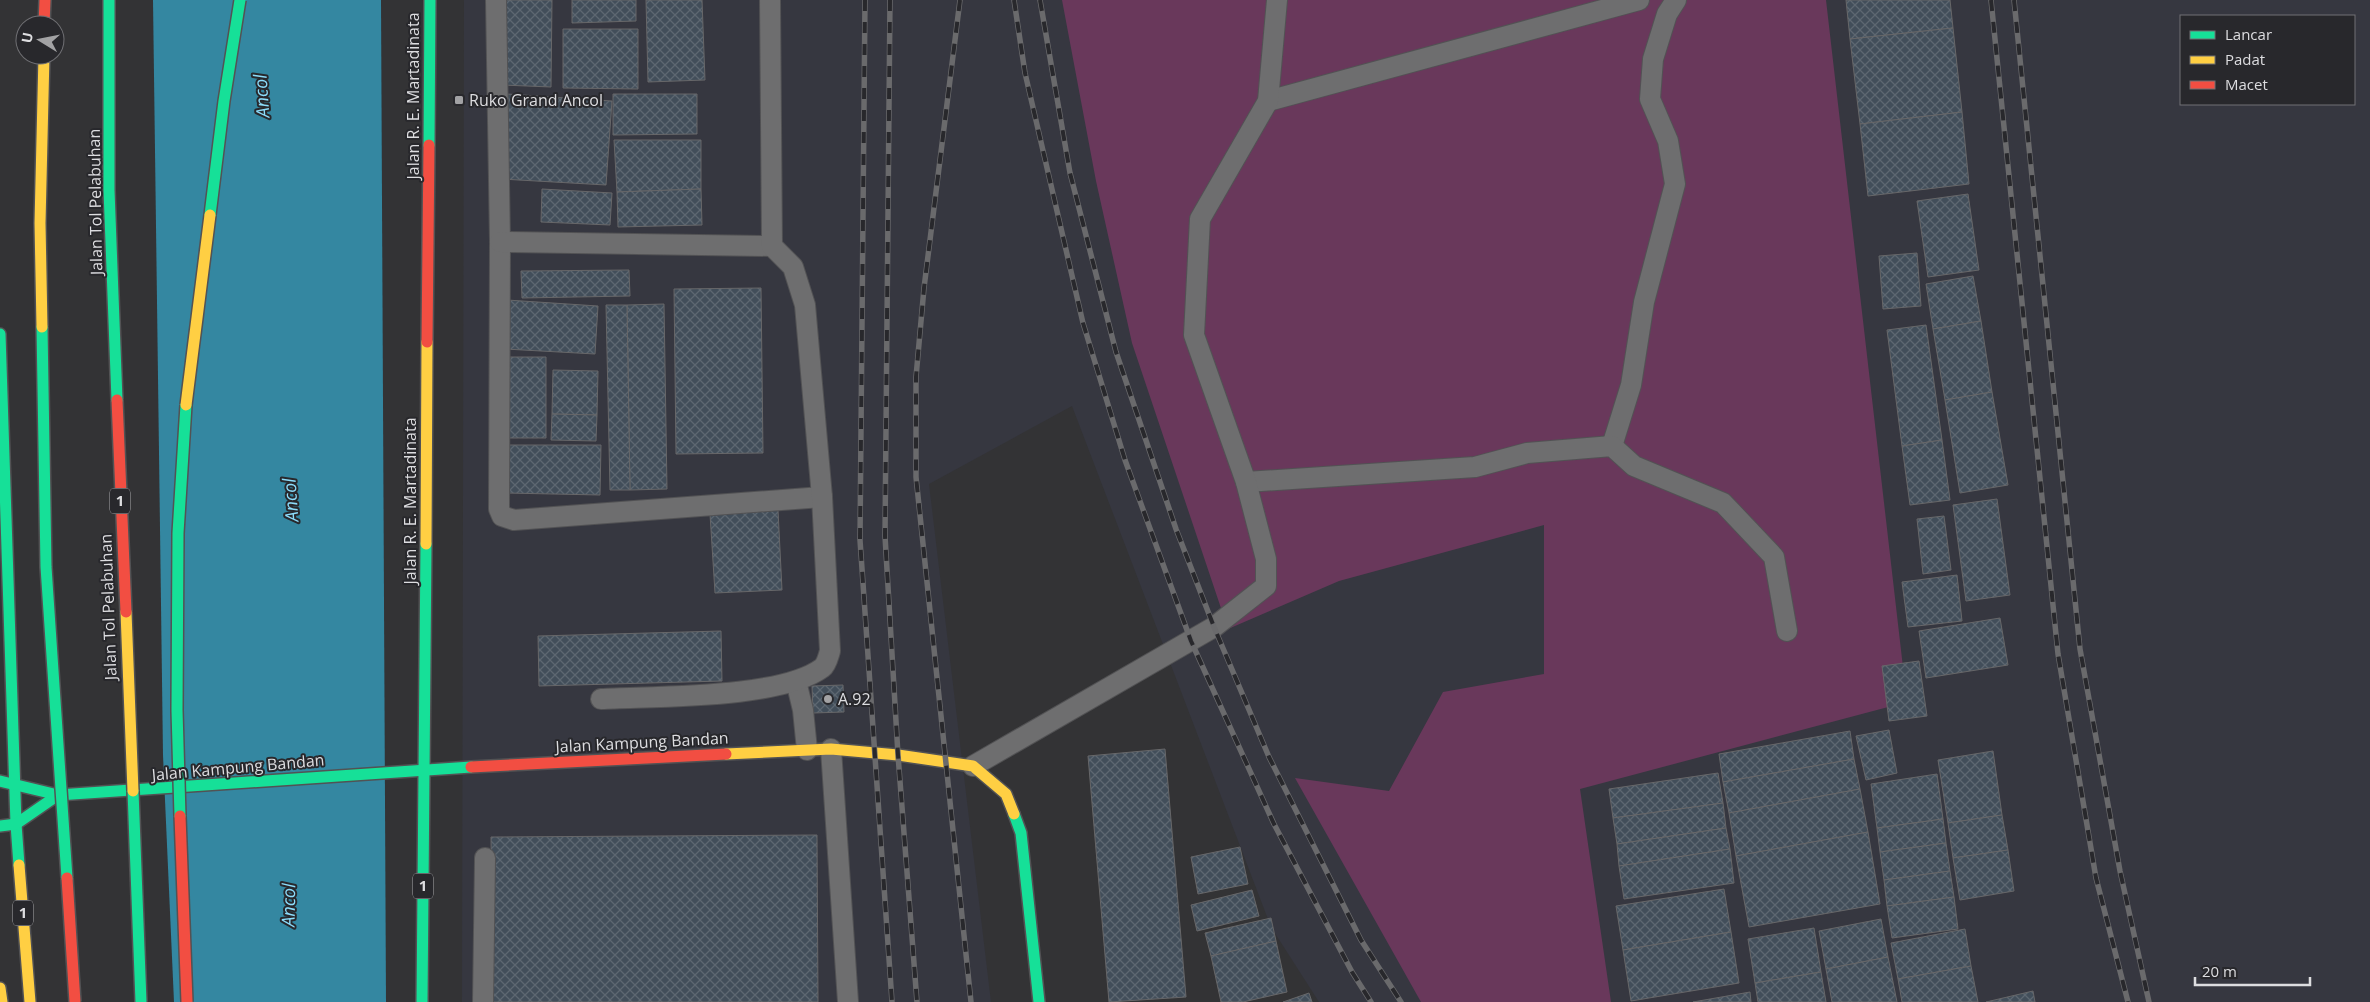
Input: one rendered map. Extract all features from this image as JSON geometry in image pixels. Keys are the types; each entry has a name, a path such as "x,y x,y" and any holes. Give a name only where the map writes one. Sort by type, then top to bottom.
{"main road":[{"path":"44,15 45,0"},
{"name":"Jalan Tol Pelabuhan","path":"109,0 109,190 141,1002"},
{"path":"187,1002 183,940 177,710 178,533 182,441 224,102 240,0"},
{"name":"Jalan R. E. Martadinata","path":"422,1002 430,0"},
{"path":"44,65 40,223 46,567 75,1002"},
{"name":"1","path":"0,334 16,824 30,1002"},
{"name":"Jalan Kampung Bandan","path":"0,781 58,795 154,790 399,770 831,749 908,756 973,766"},
{"path":"973,766 1006,794 1021,833 1039,1002"},
{"path":"0,826 16,824 58,795"},
{"path":"0,988 2,1002"}],"lane":[{"path":"496,0 500,242 499,509 502,516 514,520 822,497"},
{"path":"770,0 772,246"},
{"path":"973,766 1214,627 1266,586 1266,560 1246,482 1194,335 1200,219 1268,101 1277,0"},
{"path":"1268,101 1639,0"},
{"path":"1612,446 1631,385 1644,302 1675,184 1668,141 1650,99 1653,59 1667,14 1676,0"},
{"path":"500,242 772,246 794,267 805,305 822,497 830,651 823,667 796,681 754,691 601,699"},
{"path":"1246,482 1475,467 1527,452 1612,446 1634,466 1723,503 1730,510 1774,557 1787,631"},
{"path":"796,681 803,710 807,750"},
{"path":"831,749 848,1002"},
{"path":"483,1002 485,858"}],"shaded area":[{"path":"464,0 2370,0 2370,1002 1319,1002 1271,927 1072,406 929,484 991,1002 462,1002"},
{"path":"1062,0 1826,0 1907,702 1580,789 1611,1002 1421,1002 1295,778 1389,791 1443,692 1544,674 1544,525 1339,581 1228,629 1132,343 1096,181"}],"water":[{"name":"Ancol","path":"153,0 381,0 386,1002 174,1002 163,755"}],"building":[{"path":"502,0 552,0 551,87 502,85"},
{"path":"572,0 636,0 636,21 572,23"},
{"path":"646,0 702,0 705,80 648,82"},
{"path":"1846,0 1950,0 1953,28 1850,39"},
{"path":"1953,28 1962,112 1860,124 1850,39"},
{"path":"563,29 638,29 638,89 563,88"},
{"path":"507,94 612,101 606,185 501,179"},
{"path":"613,94 697,94 697,134 613,135"},
{"path":"1962,112 1969,184 1868,196 1860,124"},
{"path":"614,140 701,140 701,189 617,192"},
{"path":"542,189 612,193 610,225 541,222"},
{"path":"701,189 702,225 618,227 617,192"},
{"path":"1968,194 1979,270 1928,277 1917,201"},
{"path":"1917,253 1921,306 1883,309 1879,256"},
{"path":"629,270 630,296 522,298 521,271"},
{"path":"1973,276 1981,321 1933,329 1926,284"},
{"path":"761,288 763,453 676,454 674,289"},
{"path":"507,300 598,306 595,354 505,349"},
{"path":"664,304 667,489 630,490 627,305"},
{"path":"606,305 627,305 630,490 610,490"},
{"path":"1981,321 1992,392 1945,400 1933,329"},
{"path":"1926,325 1942,440 1902,446 1887,330"},
{"path":"507,357 546,357 546,438 506,438"},
{"path":"553,370 598,371 597,415 552,414"},
{"path":"1992,392 2008,485 1960,493 1945,400"},
{"path":"552,414 597,415 596,441 551,440"},
{"path":"1942,440 1950,500 1910,505 1902,446"},
{"path":"506,445 601,445 600,495 505,493"},
{"path":"1997,499 2010,595 1966,601 1953,505"},
{"path":"778,510 782,590 715,593 710,514"},
{"path":"1944,516 1951,570 1923,574 1917,519"},
{"path":"1957,575 1962,621 1908,627 1902,582"},
{"path":"2000,618 2008,665 1926,678 1919,631"},
{"path":"721,631 722,681 539,686 538,636"},
{"path":"1919,661 1927,716 1889,721 1882,666"},
{"name":"A.92","path":"843,685 844,712 813,713 812,686"},
{"path":"1889,730 1897,773 1866,780 1856,736"},
{"path":"1850,731 1854,759 1723,782 1719,754"},
{"path":"1165,749 1186,997 1109,1002 1088,756"},
{"path":"1993,751 2002,815 1948,823 1938,760"},
{"path":"1854,759 1860,789 1729,813 1723,782"},
{"path":"1718,773 1723,803 1613,818 1609,789"},
{"path":"1937,774 1943,819 1877,828 1871,784"},
{"path":"1860,789 1868,832 1736,856 1729,813"},
{"path":"1723,803 1726,828 1617,844 1613,818"},
{"path":"2002,815 2008,850 1953,858 1948,823"},
{"path":"1943,819 1946,843 1880,852 1877,828"},
{"path":"1726,828 1730,849 1619,866 1617,844"},
{"path":"1868,832 1880,904 1749,927 1736,856"},
{"path":"817,835 818,1002 493,1002 491,837"},
{"path":"1946,843 1950,871 1884,880 1880,852"},
{"path":"1240,847 1248,884 1198,894 1191,857"},
{"path":"1730,849 1734,883 1624,899 1619,866"},
{"path":"2008,850 2014,891 1960,900 1953,858"},
{"path":"1950,871 1954,897 1887,906 1884,880"},
{"path":"1724,889 1731,932 1623,950 1616,906"},
{"path":"1252,890 1259,916 1197,931 1191,905"},
{"path":"1954,897 1958,929 1892,938 1887,906"},
{"path":"1271,918 1276,941 1211,956 1205,933"},
{"path":"1881,919 1888,957 1826,969 1819,931"},
{"path":"1814,928 1821,972 1755,983 1748,939"},
{"path":"1965,929 1971,966 1898,979 1891,943"},
{"path":"1731,932 1739,983 1631,1001 1623,950"},
{"path":"1276,941 1287,992 1243,1002 1221,1002 1211,956"},
{"path":"1888,957 1897,1002 1832,1002 1826,969"},
{"path":"1971,966 1978,1002 1902,1002 1898,979"},
{"path":"1821,972 1826,1002 1758,1002 1755,983"},
{"path":"2033,991 2035,1002 1986,1002"},
{"path":"1750,992 1751,1002 1693,1002"},
{"path":"1309,993 1312,1002 1283,1002"}],"railway":[{"path":"865,0 860,540 892,1002"},
{"path":"890,0 885,536 898,755 917,1002"},
{"path":"960,0 924,288 916,377 916,477 971,1002"},
{"path":"1014,0 1025,73 1083,323 1125,460 1191,641 1274,824 1352,972 1371,1002"},
{"path":"1040,0 1070,173 1116,352 1176,529 1214,627 1269,757 1361,940 1401,1002"},
{"path":"1991,0 2058,654 2096,878 2128,1002"},
{"path":"2014,0 2080,649 2120,871 2149,1002"}],"traffic: fast":[{"path":"109,0 109,190 117,400"},
{"path":"210,215 224,101 240,0"},
{"path":"429,145 430,0"},
{"path":"42,327 46,567 67,878"},
{"path":"0,334 16,824 19,865"},
{"path":"180,816 177,710 178,533 186,405"},
{"path":"422,1002 426,544"},
{"path":"0,781 58,795 471,767"},
{"path":"133,791 141,1002"},
{"path":"0,826 16,824 58,795"},
{"path":"1014,814 1021,833 1039,1002"}],"traffic: slow":[{"path":"42,327 40,223 44,65"},
{"path":"186,405 210,215"},
{"path":"426,544 427,342"},
{"path":"126,612 133,791"},
{"path":"726,754 831,749 898,755 973,766 1006,794 1014,814"},
{"path":"19,865 30,1002"},
{"path":"0,988 2,1002"}],"traffic: jam":[{"path":"44,15 45,0"},
{"path":"427,342 429,145"},
{"path":"117,400 126,612"},
{"path":"471,767 726,754"},
{"path":"180,816 187,1002"},
{"path":"67,878 75,1002"}],"place":[{"name":"Ruko Grand Ancol","path":"459,100"},
{"name":"A.92","path":"828,699"}]}
